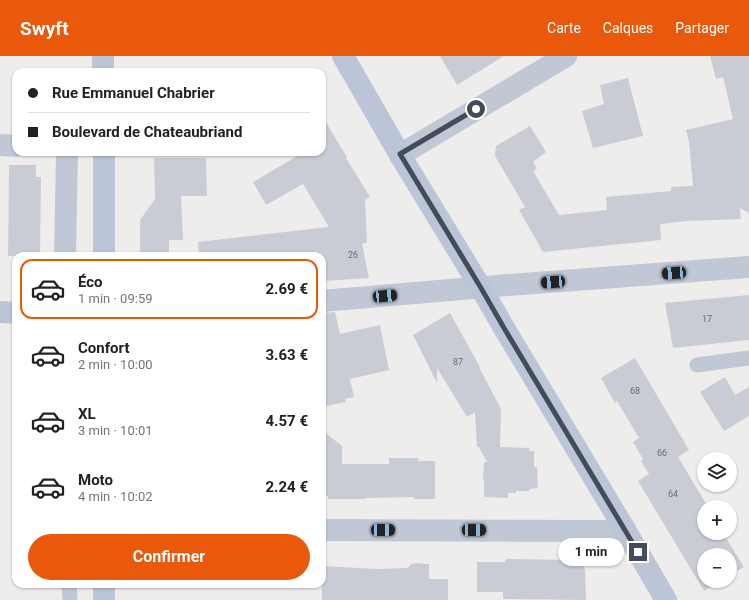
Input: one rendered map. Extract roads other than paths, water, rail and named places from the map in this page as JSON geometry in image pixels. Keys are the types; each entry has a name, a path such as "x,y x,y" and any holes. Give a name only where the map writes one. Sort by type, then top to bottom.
{"main road":[{"path":"104,56 104,68"},
{"path":"343,56 666,600"},
{"path":"104,156 104,252"},
{"path":"0,312 12,313"},
{"path":"104,588 104,600"}],"street":[{"path":"400,154 566,56"},
{"path":"0,145 12,146"},
{"path":"65,252 67,156"},
{"path":"326,301 749,267"},
{"path":"326,530 605,531 624,528"}],"lane":[{"path":"697,365 749,358"},
{"path":"69,588 70,600"}]}
